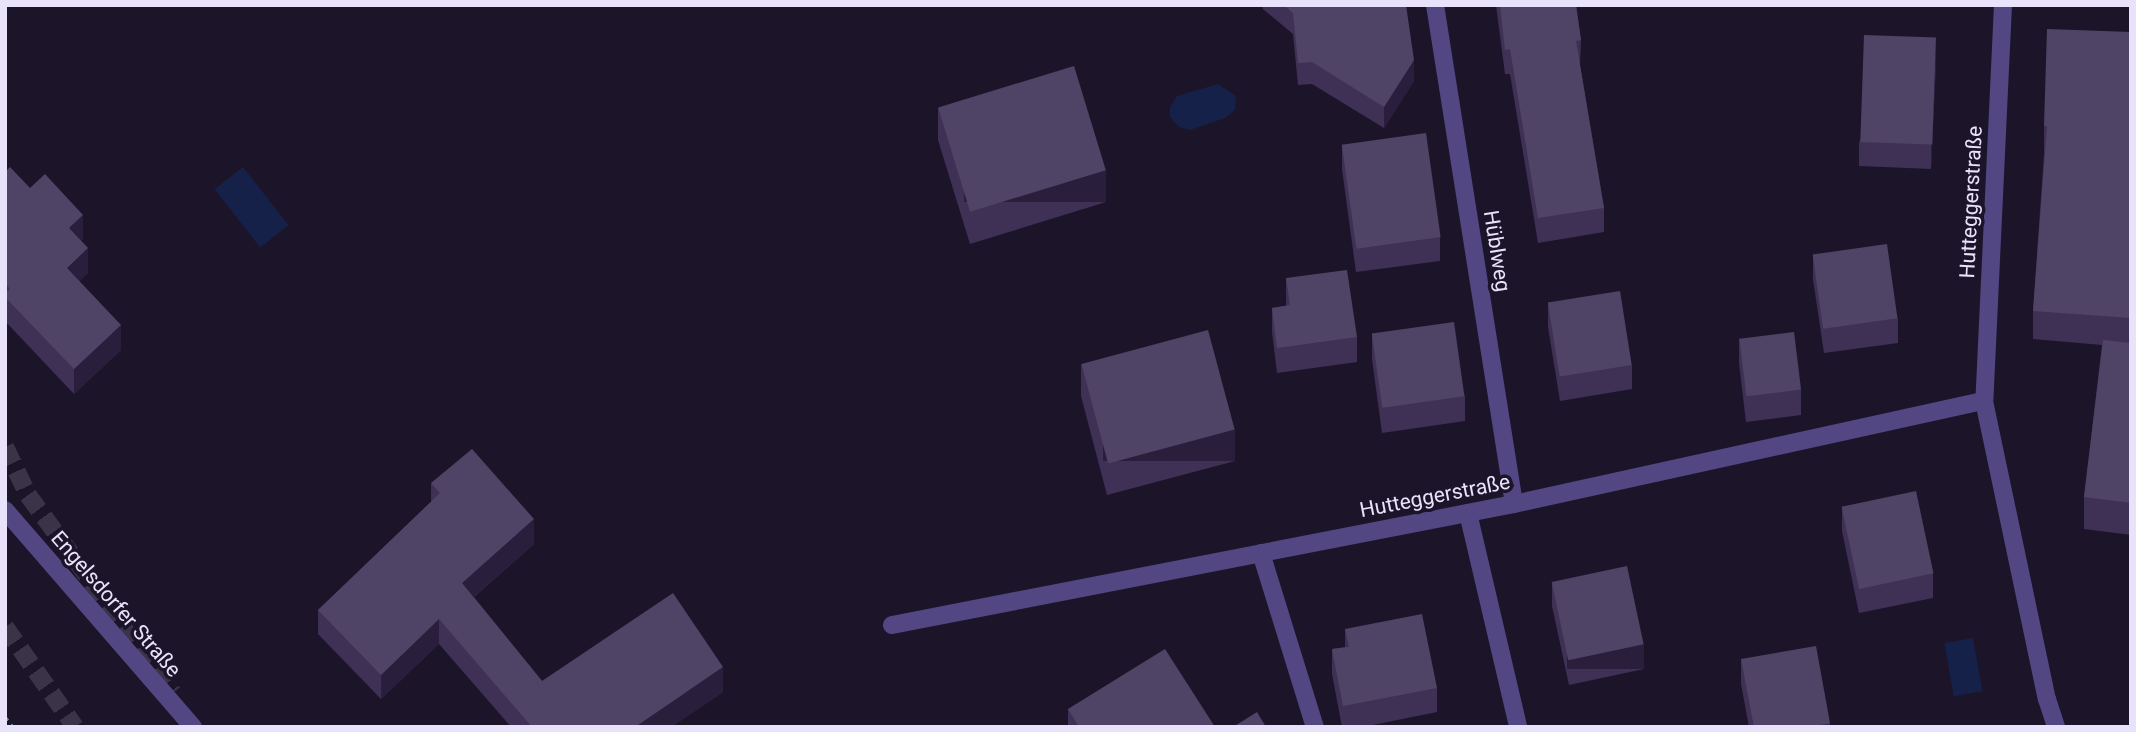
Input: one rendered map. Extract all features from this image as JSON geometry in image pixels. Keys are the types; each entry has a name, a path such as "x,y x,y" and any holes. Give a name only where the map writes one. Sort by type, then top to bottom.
{"street":[{"name":"Hüblweg","path":"1435,5 1514,504"},
{"name":"Hutteggerstraße","path":"2003,5 1984,401 2047,699 2056,727"},
{"name":"Hutteggerstraße","path":"892,625 1514,504 1984,401"},
{"name":"Engelsdorfer Straße","path":"6,512 193,727"},
{"path":"1468,513 1518,727"},
{"path":"1261,553 1315,727"}],"path":[{"path":"5,718 12,727"}],"water":[{"path":"1218,84 1236,96 1235,110 1225,118 1190,130 1179,127 1170,117 1170,107 1177,96"},
{"path":"243,167 289,225 260,247 215,189"},
{"path":"1973,638 1982,691 1954,696 1944,643"}],"building":[{"path":"1284,5 1406,5 1414,60 1384,107 1312,62 1298,63 1293,13"},
{"path":"1500,5 1576,5 1581,40 1576,41 1604,208 1538,218 1510,49 1505,50"},
{"path":"2047,29 2131,32 2131,318 2033,311 2047,126 2044,126"},
{"path":"1864,35 1936,38 1932,144 1860,142"},
{"path":"1074,66 1106,170 970,212 938,108"},
{"path":"1426,133 1441,237 1356,249 1342,145"},
{"path":"10,167 30,188 45,174 83,215 69,228 88,248 67,268 121,325 74,369 5,297 5,293 10,289 5,283 5,172"},
{"path":"1887,244 1897,318 1823,329 1813,254"},
{"path":"1347,270 1357,337 1277,348 1272,308 1290,305 1286,278"},
{"path":"1620,291 1632,365 1560,376 1548,302"},
{"path":"1454,322 1464,396 1382,408 1372,334"},
{"path":"1208,330 1235,429 1108,463 1081,364"},
{"path":"1794,332 1801,390 1746,396 1739,339"},
{"path":"2103,340 2131,343 2131,503 2084,497"},
{"path":"472,449 534,519 462,583 542,681 673,593 723,667 635,727 532,727 439,619 381,675 318,610 440,493 431,483"},
{"path":"1916,491 1933,573 1859,589 1842,507"},
{"path":"1627,566 1644,644 1568,660 1552,582"},
{"path":"1422,614 1437,688 1343,706 1332,649 1349,647 1345,629"},
{"path":"1816,646 1830,723 1808,727 1754,727 1741,659"},
{"path":"1165,649 1215,727 1079,727 1068,709"},
{"path":"1257,712 1266,727 1233,727"}],"tunnel":[{"path":"5,447 28,495 173,693"},
{"path":"5,627 75,727"}]}
